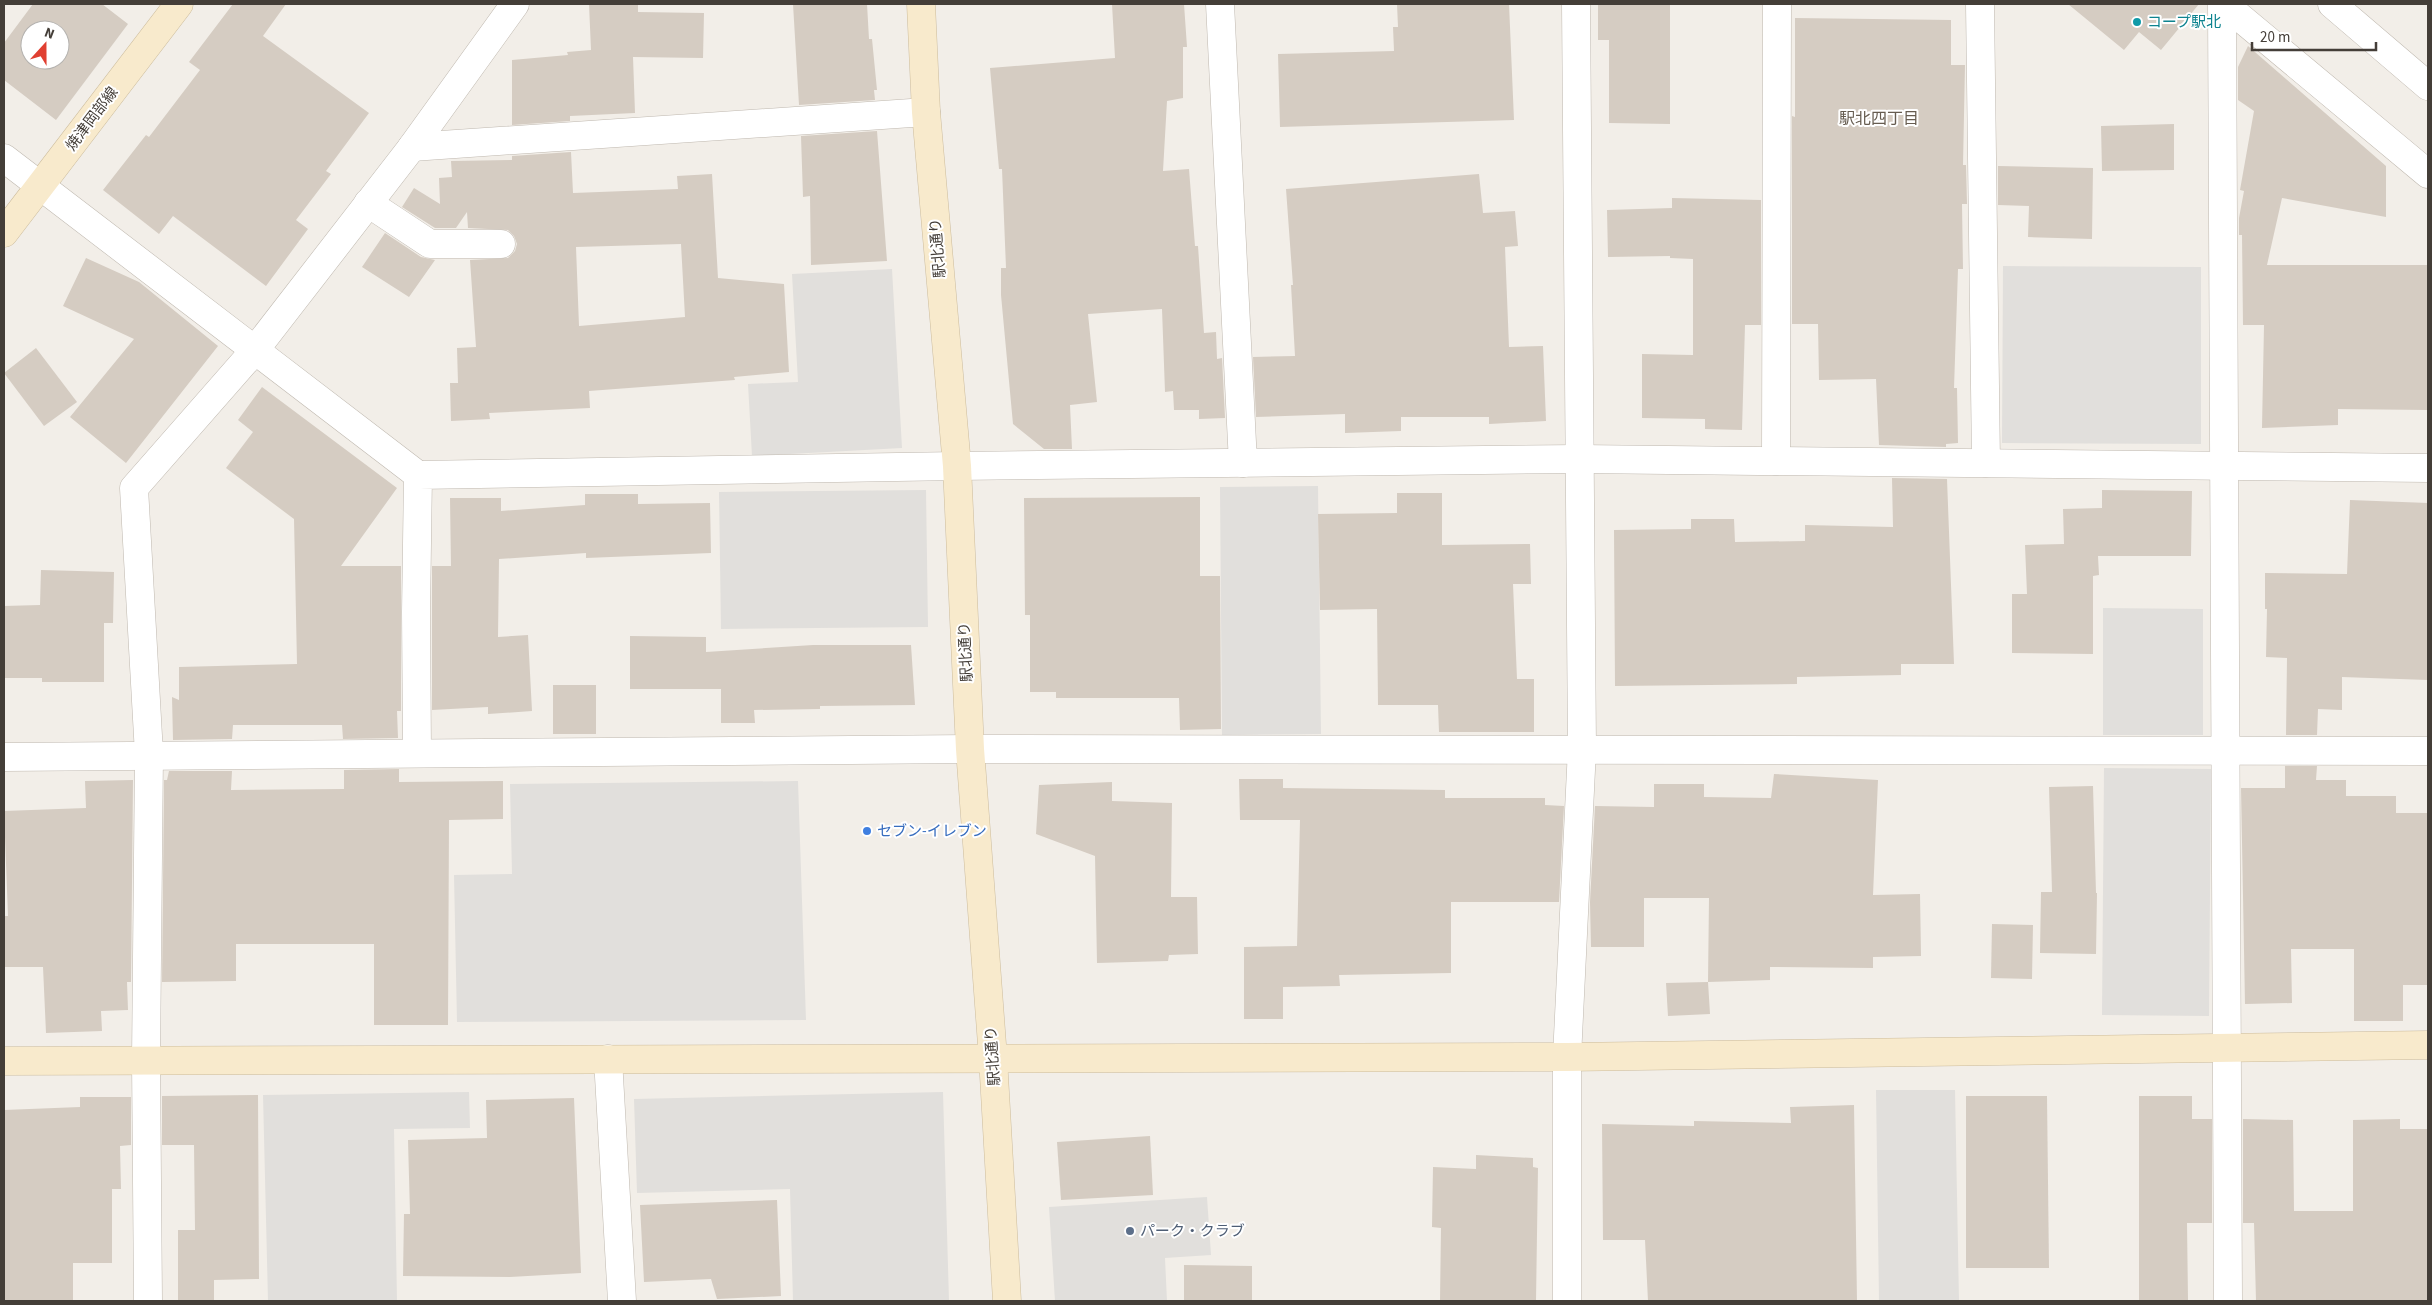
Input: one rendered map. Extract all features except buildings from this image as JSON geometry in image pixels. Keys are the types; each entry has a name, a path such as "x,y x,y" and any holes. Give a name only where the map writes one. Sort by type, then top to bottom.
{"street":[{"name":"焼津岡部線","path":"4,233 179,4"},
{"path":"148,1301 146,1060 149,754 134,488 255,350 412,147 515,4"},
{"name":"駅北通り","path":"921,4 926,112 956,466 970,749 993,1058 1007,1301"},
{"path":"1220,4 1243,463"},
{"path":"1567,1301 1566,1057 1582,749 1576,4"},
{"path":"1776,461 1777,4"},
{"path":"1980,4 1986,463"},
{"path":"2223,4 2428,174"},
{"path":"2223,4 2228,1301"},
{"path":"2332,4 2428,86"},
{"path":"412,147 926,112"},
{"path":"4,158 418,475 956,466 1579,459 2428,468"},
{"path":"368,203 430,244 501,244"},
{"path":"417,753 416,612 418,475"},
{"path":"4,757 149,754 970,749 2428,751"},
{"path":"4,1061 1566,1057 1906,1053 2228,1046 2428,1045"},
{"path":"608,1059 622,1301"}],"shaded area":[{"path":"2003,266 2201,267 2201,444 2002,443"},
{"path":"892,269 902,448 752,456 748,384 798,382 792,274"},
{"path":"1318,486 1321,734 1222,735 1220,487"},
{"path":"926,490 928,627 721,629 719,492"},
{"path":"2103,608 2203,609 2203,735 2103,735"},
{"path":"2104,768 2211,769 2209,1016 2102,1015"},
{"path":"798,781 806,1020 457,1022 454,875 512,874 510,784"},
{"path":"1876,1090 1955,1090 1959,1301 1879,1301"},
{"path":"469,1092 470,1128 394,1129 397,1301 268,1301 263,1095"},
{"path":"943,1092 949,1301 793,1301 790,1189 637,1193 634,1099"},
{"name":"パーク・クラブ","path":"1207,1197 1211,1255 1165,1258 1167,1301 1055,1301 1049,1207"}],"place":[{"name":"コープ駅北","path":"2137,22"},
{"name":"セブン-イレブン","path":"867,831"},
{"name":"パーク・クラブ","path":"1130,1231"}],"district":[{"name":"駅北四丁目","path":"1879,119"}]}
